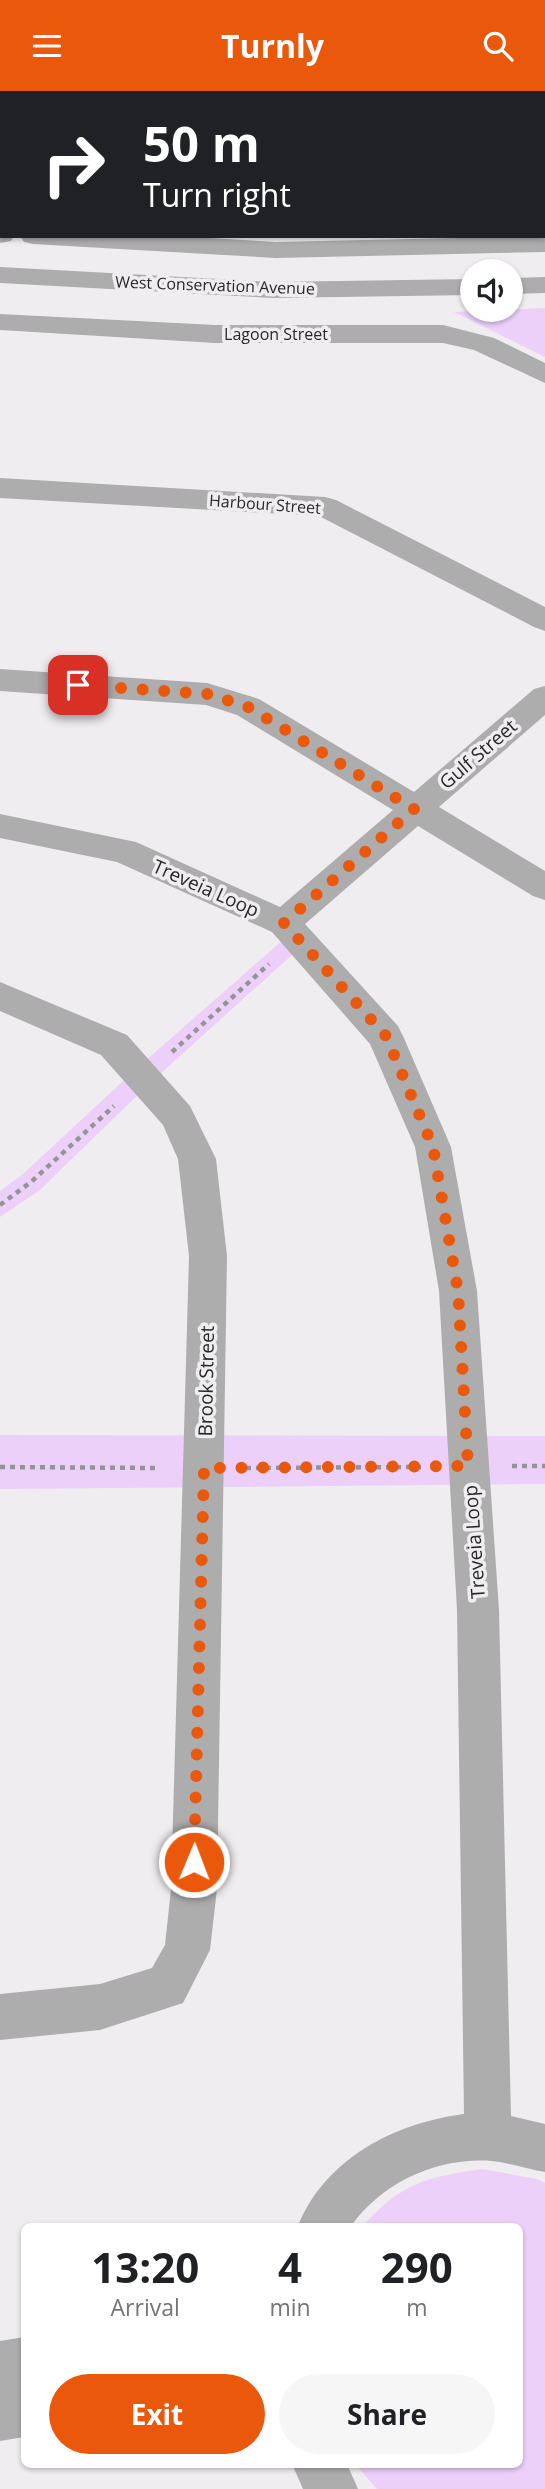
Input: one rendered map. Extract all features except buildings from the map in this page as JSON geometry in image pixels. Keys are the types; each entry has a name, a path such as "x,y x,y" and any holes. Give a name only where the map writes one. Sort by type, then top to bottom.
{"street":[{"name":"West Conservation Avenue","path":"99,238 276,250 545,244"},
{"name":"West Conservation Avenue","path":"0,275 273,290 460,286"},
{"path":"523,286 545,285"},
{"name":"Lagoon Street","path":"0,322 215,334 443,334 484,344 545,375"},
{"name":"Harbour Street","path":"0,488 325,507 545,620"},
{"path":"0,680 207,694 248,707 545,887"},
{"name":"Gulf Street","path":"284,923 545,697"},
{"name":"Treveia Loop","path":"0,827 124,851 284,923 386,1036 433,1147 458,1291 478,1610 488,2137"},
{"name":"Brook Street","path":"0,996 114,1045 177,1116 197,1159 208,1257 194,1889 187,1950 167,1987 100,2007 0,2017"},
{"path":"324,2223 332,2208 376,2167 429,2142 488,2137 545,2148"},
{"path":"0,2366 21,2363"},
{"path":"0,2415 21,2412"},
{"path":"320,2468 332,2489"}],"path":[{"path":"0,1467 545,1466"}],"shaded area":[{"path":"545,308 545,357 474,322 523,322 523,309"},
{"path":"292,932 304,944 149,1084 40,1190 0,1217 0,1191 23,1174 136,1069"},
{"path":"0,1435 545,1436 545,1484 0,1489"},
{"path":"482,2169 537,2179 545,2183 545,2489 377,2489 359,2468 523,2468 523,2223 366,2223 403,2191 446,2175"}],"route":[{"path":"78,685 207,694 248,707 414,809 284,923 386,1036 433,1147 458,1291 468,1466 204,1468 194,1862"}]}
